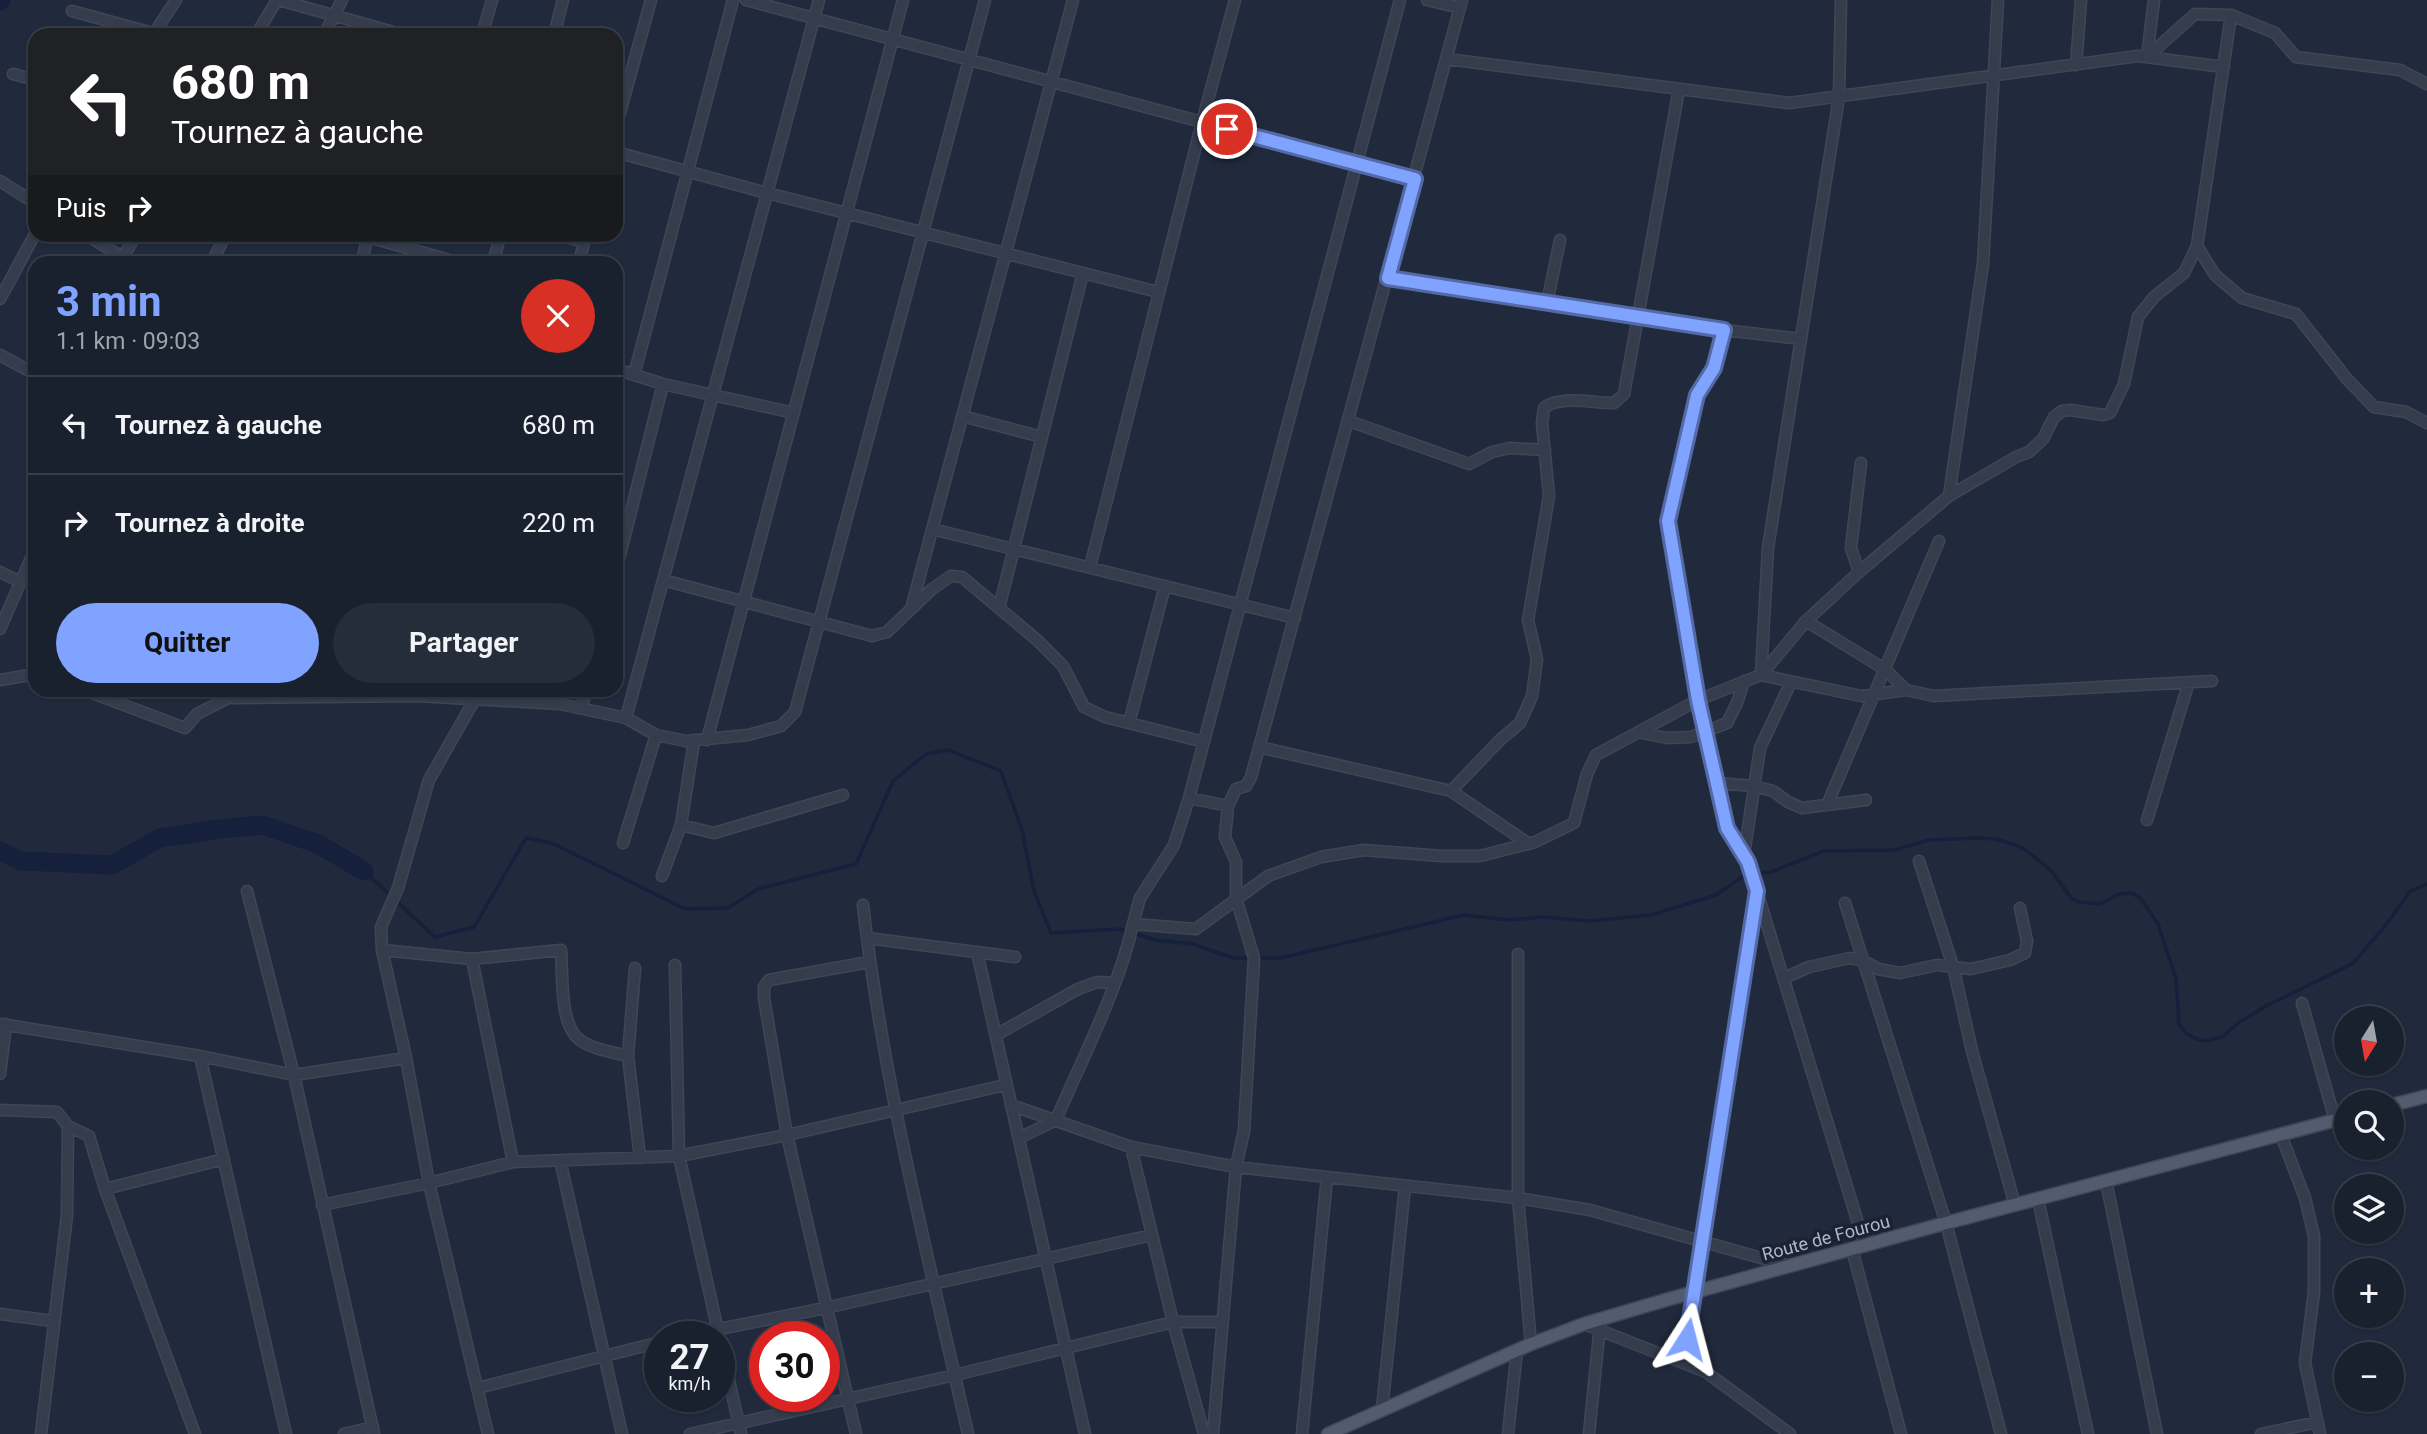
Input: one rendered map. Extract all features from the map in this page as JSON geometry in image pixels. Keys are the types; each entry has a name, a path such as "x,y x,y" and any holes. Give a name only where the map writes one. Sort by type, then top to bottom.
{"main road":[{"path":"2404,1102 2427,1096"},
{"name":"Route de Fourou","path":"1328,1434 1517,1350 1584,1324 1600,1324 1694,1292 2334,1121"}],"street":[{"path":"160,28 176,0"},
{"path":"260,28 278,0 376,28"},
{"path":"328,28 342,0"},
{"path":"484,28 492,0"},
{"path":"556,28 564,0"},
{"path":"623,102 651,0"},
{"path":"634,374 733,0"},
{"path":"746,0 1415,179"},
{"path":"626,718 819,0"},
{"path":"707,740 903,0"},
{"path":"500,697 582,707 626,718 656,735 686,741 748,735 781,726 795,712 985,0"},
{"path":"911,609 1073,0"},
{"path":"1090,568 1158,292 1235,0"},
{"path":"1018,1138 1056,1120 1129,944 1140,898 1174,845 1189,798 1400,0"},
{"path":"1213,1434 1236,1167 1244,1131 1254,958 1236,898 1236,862 1225,837 1228,806 1236,789 1245,786 1251,778 1461,4 1427,0"},
{"path":"1761,675 1768,548 1839,97 1841,0"},
{"path":"1949,496 1983,264 1998,0"},
{"path":"2076,65 2081,0"},
{"path":"2147,57 2154,0"},
{"path":"72,11 134,28"},
{"path":"2147,57 2195,14 2231,15 2275,33 2296,57 2400,70 2427,84"},
{"path":"1133,924 1196,929 1268,876 1321,857 1364,850 1480,856 1529,844 1574,823 1587,774 1596,755 1698,700 1761,675 1805,621 1858,572 1949,496 2029,452 2043,439 2054,417 2062,411 2103,415 2110,413 2124,384 2138,317 2154,297 2184,273 2197,246 2231,15"},
{"path":"1447,59 1790,103 2138,56 2224,67"},
{"path":"13,74 28,78"},
{"path":"1451,791 1520,723 1532,696 1537,659 1528,620 1549,496 1542,423 1544,408 1550,402 1560,400 1614,403 1624,394 1679,89"},
{"path":"623,154 1158,292"},
{"path":"0,181 28,199"},
{"path":"1547,303 1560,240"},
{"path":"0,299 31,242"},
{"path":"98,242 120,256"},
{"path":"389,242 436,256"},
{"path":"2197,246 2214,275 2242,298 2296,314 2347,380 2374,407 2406,412 2427,423"},
{"path":"999,608 1083,273"},
{"path":"1388,278 1724,330 1801,339"},
{"path":"1724,330 1714,368 1697,395 1668,521 1698,700 1727,828 1750,868 1784,978 1859,1247 1900,1434"},
{"path":"0,355 28,370"},
{"path":"623,371 663,384 794,413"},
{"path":"623,543 663,384"},
{"path":"962,416 1042,437"},
{"path":"1349,422 1469,464 1492,452 1510,448 1545,450"},
{"path":"1858,572 1851,548 1861,463"},
{"path":"932,529 1295,618"},
{"path":"1827,805 1939,541"},
{"path":"0,629 28,566"},
{"path":"0,572 21,582"},
{"path":"21,582 28,576"},
{"path":"663,580 872,636 887,632 932,589 951,576 962,577 1063,666 1084,707 1105,717 1203,742"},
{"path":"1129,723 1165,586"},
{"path":"1805,621 1886,670 1906,690"},
{"path":"0,680 28,675"},
{"path":"1761,675 1861,696 1906,690 1934,696 2212,681"},
{"path":"1638,732 1667,738 1691,737 1727,723 1744,681"},
{"path":"1744,855 1760,748 1791,682"},
{"path":"2147,820 2189,682"},
{"path":"103,697 185,728 197,714 228,698 245,697"},
{"path":"474,697 429,780 398,888 381,927 382,950 406,1058 429,1183 488,1434"},
{"path":"582,707 584,697"},
{"path":"623,843 656,735"},
{"path":"662,876 681,825 694,741"},
{"path":"1259,747 1451,791 1529,844"},
{"path":"1717,783 1754,786 1773,791 1802,808 1866,800"},
{"path":"681,825 713,833 843,795"},
{"path":"1189,798 1228,806"},
{"path":"1919,861 1953,966 1972,1051 2015,1205"},
{"path":"1683,1363 1756,886"},
{"path":"247,891 294,1075 374,1430 344,1434"},
{"path":"1845,903 1946,1223 2001,1434"},
{"path":"863,905 869,962 897,1108 968,1434"},
{"path":"1784,978 1823,963 1850,958 1864,961 1878,969 1900,973 1937,965 1971,969 2010,960 2025,953 2027,941 2020,908"},
{"path":"867,938 1015,957"},
{"path":"382,950 472,959 561,950 565,1010 570,1030 579,1040 593,1047 628,1056"},
{"path":"977,952 1085,1434"},
{"path":"1518,954 1518,1198 1531,1344"},
{"path":"472,959 513,1162"},
{"path":"856,1434 787,1135 764,988 769,981 869,962"},
{"path":"675,965 679,1156 716,1321"},
{"path":"635,968 628,1056 640,1158"},
{"path":"996,1035 1078,989 1097,982 1114,983"},
{"path":"2302,1003 2334,1098"},
{"path":"0,1074 3,1024 200,1056 294,1075 406,1058"},
{"path":"200,1056 286,1434"},
{"path":"322,1205 513,1162 679,1156 787,1135 1006,1085"},
{"path":"1011,1105 1131,1147 1236,1167 1518,1198 1590,1210 1792,1266"},
{"path":"0,1110 57,1112 68,1126 89,1136 105,1189 195,1434"},
{"path":"41,1434 67,1215 68,1126"},
{"path":"2281,1135 2305,1198 2314,1236 2314,1292 2305,1363 2320,1434"},
{"path":"1131,1147 1173,1322 1204,1434"},
{"path":"105,1189 225,1159"},
{"path":"560,1160 622,1434"},
{"path":"1302,1434 1327,1177"},
{"path":"2106,1181 2157,1434"},
{"path":"1382,1410 1405,1186"},
{"path":"2038,1199 2088,1434"},
{"path":"735,1325 825,1308 1152,1235"},
{"path":"0,1314 53,1321"},
{"path":"690,1434 740,1429 848,1399 1173,1322 1222,1322"},
{"path":"1589,1434 1600,1324 1706,1372 1790,1434"},
{"path":"478,1388 644,1346"},
{"path":"1508,1434 1517,1350"},
{"path":"735,1406 740,1429"},
{"path":"2261,1434 2318,1422"}],"waterway":[{"path":"396,901 435,937 474,927 526,838 552,843 685,909 728,908 758,889 856,864 893,781 926,754 948,750 1001,771 1022,830 1034,891 1051,933 1120,929 1156,940 1193,944 1233,958 1281,958 1464,915 1508,920 1544,917 1589,921 1651,915 1716,895 1745,875 1771,872 1824,851 1894,850 1929,840 1996,839 2029,852 2052,872 2072,899 2100,904 2119,894 2132,893 2141,899 2158,924 2176,978 2179,1024 2186,1033 2208,1041 2222,1037 2241,1021 2268,1005 2352,964 2386,925 2410,891 2427,884"},
{"path":"0,851 21,861 112,865 160,838 263,825 318,844 364,871"},
{"path":"364,871 391,896"}],"route":[{"path":"1227,129 1415,179 1388,278 1724,330 1714,368 1697,395 1668,521 1698,700 1727,828 1748,862 1757,891 1687,1339"}]}
